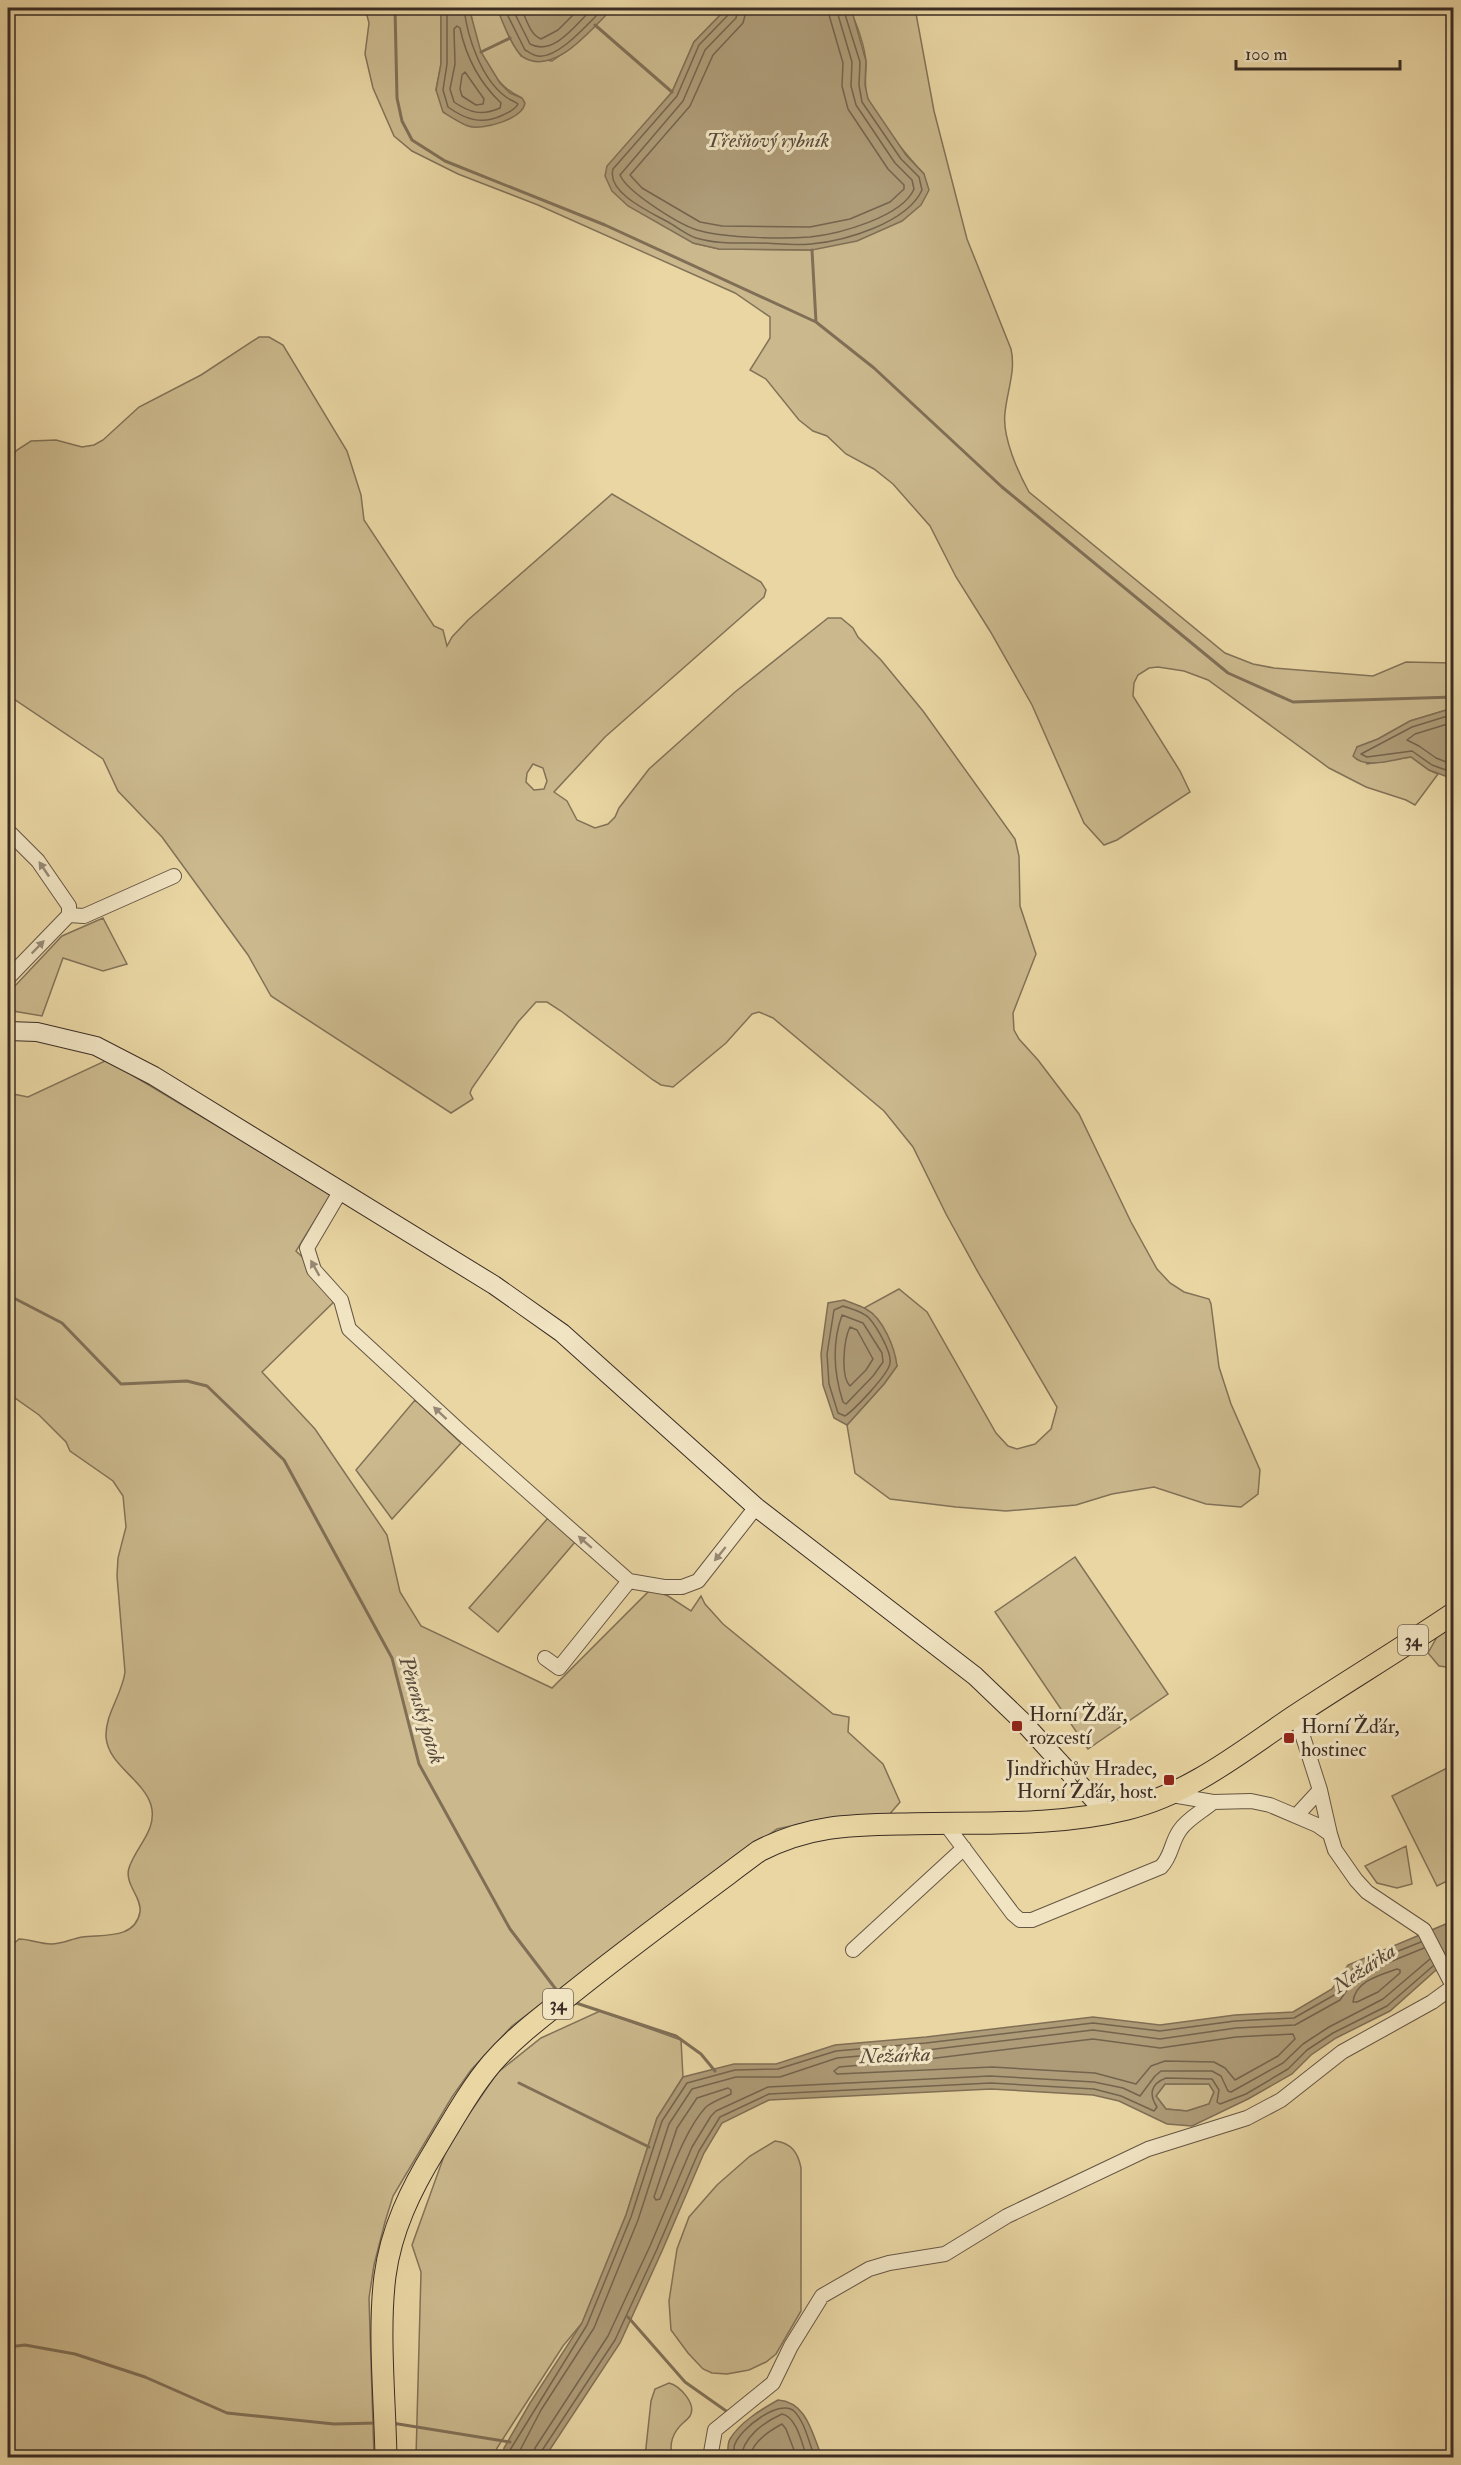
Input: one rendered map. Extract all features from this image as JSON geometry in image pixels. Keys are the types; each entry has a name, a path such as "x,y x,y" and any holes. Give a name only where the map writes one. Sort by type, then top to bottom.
{"main road":[{"name":"34","path":"386,2457 383,2303 385,2274 396,2227 404,2206 461,2106 493,2062 518,2036 624,1952 759,1851 784,1839 821,1828 1064,1819 1126,1809 1172,1794 1454,1613"}],"street":[{"path":"8,831 38,861 69,906 69,915 8,978"},
{"path":"69,915 84,916 174,876"},
{"path":"8,1030 37,1032 96,1046 154,1076 494,1285 561,1333 756,1507 975,1676 1023,1722 1106,1813"},
{"path":"340,1192 307,1248 314,1270 341,1300 349,1329 629,1581 664,1587 682,1587 698,1581 756,1507"},
{"path":"545,1658 559,1668 629,1581"},
{"path":"710,2457 715,2430 773,2383 791,2346 822,2296 869,2269 889,2263 945,2254 1007,2216 1138,2154 1247,2118 1281,2100 1342,2052 1432,2002 1452,1984 1424,1930 1367,1892 1335,1850 1320,1790 1296,1715"},
{"path":"1297,1815 1320,1790"},
{"path":"1172,1794 1213,1802 1251,1801 1270,1805 1297,1815 1330,1834"},
{"path":"944,1822 1013,1914 1020,1920 1032,1920 1161,1867 1169,1858 1175,1839 1182,1827 1213,1802"},
{"path":"853,1950 964,1848"}],"shaded area":[{"path":"365,8 441,8 441,64 436,90 522,98 506,88 488,66 476,40 469,8 497,8 521,56 552,61 572,47 613,8 727,8 694,42 672,92 648,121 693,243 719,249 812,250 924,174 892,136 870,104 866,88 864,51 857,27 848,8 915,8 934,111 967,239 1011,349 1011,381 1005,413 1006,433 1016,465 1029,492 1225,653 1253,664 1274,668 1373,676 1406,662 1453,663 1453,708 1410,721 1378,739 1357,747 1367,764 1411,757 1438,774 1415,805 1366,787 1329,768 1208,680 1184,671 1149,668 1138,675 1134,683 1133,696 1180,771 1190,792 1117,840 1104,845 1084,823 1032,705 956,577 930,526 893,484 874,469 846,454 827,436 813,431 799,420 766,379 750,370 770,338 770,317 735,293 538,205 458,174 412,151 394,136 373,88 365,54 369,23"},
{"path":"259,337 269,337 283,345 347,451 361,495 364,520 434,626 443,630 447,646 468,620 612,494 761,582 766,590 764,597 605,737 554,792 567,801 577,820 595,828 608,824 615,817 619,808 649,769 735,692 828,618 841,618 853,628 858,637 881,660 923,711 1015,839 1019,856 1020,906 1036,954 1013,1013 1014,1030 1079,1114 1131,1222 1157,1269 1170,1283 1184,1292 1209,1299 1219,1367 1231,1404 1260,1470 1258,1494 1241,1507 1206,1504 1154,1487 1112,1494 1076,1505 1006,1511 890,1499 855,1473 847,1425 897,1366 873,1314 864,1308 899,1289 927,1312 996,1433 1008,1446 1017,1449 1035,1444 1051,1429 1057,1407 979,1274 913,1147 884,1111 773,1018 759,1012 752,1014 726,1043 673,1087 661,1085 653,1080 547,1002 536,1002 518,1022 472,1088 470,1093 473,1099 451,1113 271,996 248,955 162,837 118,791 103,759 8,695 8,460 17,450 31,441 56,440 82,447 94,445 103,440 139,407 201,375","holes":["533,764 543,768 547,781 544,789 534,790 526,782 527,773"]},
{"path":"103,918 127,964 103,971 63,958 42,1016 13,1011 10,1002 13,988 62,936"},
{"path":"107,1060 331,1194 296,1251 342,1294 262,1372 315,1429 387,1535 400,1592 421,1626 552,1688 651,1589 668,1596 691,1611 701,1596 723,1624 833,1714 849,1717 848,1732 883,1764 900,1802 888,1816 813,1821 777,1829 705,1880 512,2026 471,2070 452,2097 393,2196 374,2265 369,2298 374,2457 8,2458 8,1972 10,1947 19,1939 55,1944 82,1937 117,1934 132,1927 137,1921 140,1906 129,1880 129,1868 152,1822 151,1805 147,1796 113,1756 106,1737 108,1720 121,1689 125,1672 117,1576 118,1558 126,1527 123,1496 113,1481 70,1451 66,1442 39,1415 8,1393 8,1093 28,1097"},
{"path":"415,1400 461,1443 392,1519 356,1470"},
{"path":"548,1518 575,1542 498,1632 469,1608"},
{"path":"1075,1557 1168,1694 1088,1749 995,1612"},
{"path":"1453,1626 1453,1668 1439,1666 1428,1653 1437,1637"},
{"path":"1453,1765 1453,1878 1437,1886 1392,1796"},
{"path":"1406,1846 1412,1884 1397,1888 1377,1883 1365,1866"},
{"path":"600,2011 681,2040 683,2077 657,2118 626,2215 582,2323 563,2346 497,2448 494,2457 416,2457 421,2272 412,2245 448,2145 497,2073 541,2038"},
{"path":"1165,2084 1209,2084 1214,2092 1209,2104 1187,2111 1166,2109 1156,2096"},
{"path":"775,2141 793,2149 801,2168 801,2311 776,2354 766,2362 749,2370 727,2374 712,2373 703,2369 671,2330 669,2301 677,2249 689,2217 717,2185 750,2156"},
{"path":"669,2383 686,2396 692,2411 674,2435 671,2443 673,2457 645,2457 651,2401 655,2389"}],"water":[{"path":"441,8 469,8 481,52 500,83 510,93 522,98 525,103 523,109 510,119 483,127 474,127 443,112 436,90 441,64"},
{"path":"497,8 613,8 572,48 548,61 535,61 523,57 515,48"},
{"name":"Třešňový rybník","path":"727,8 848,8 853,15 866,61 865,85 868,99 906,155 924,174 929,190 921,205 902,221 857,241 812,250 719,249 693,243 628,206 612,191 605,176 607,166 672,92 694,42"},
{"path":"1453,708 1453,779 1429,770 1411,757 1372,763 1358,760 1353,756 1357,747 1378,739 1410,721"},
{"path":"844,1300 866,1309 878,1319 891,1342 897,1366 847,1425 834,1418 823,1385 821,1354 828,1303"},
{"name":"Nežárka","path":"1453,1921 1453,1955 1390,2011 1336,2038 1311,2055 1292,2074 1248,2099 1192,2126 1167,2124 1119,2101 1093,2095 991,2089 769,2100 722,2123 704,2153 620,2343 545,2457 502,2458 504,2448 530,2403 582,2323 626,2215 657,2118 683,2077 734,2064 776,2064 835,2045 926,2037 1093,2017 1160,2025 1235,2015 1293,2012 1332,1989 1348,1965","holes":["1165,2084 1209,2084 1214,2092 1209,2104 1187,2111 1166,2109 1156,2096"]},
{"path":"778,2400 788,2402 802,2413 822,2457 728,2457 728,2443 739,2427"}],"waterway":[{"path":"395,8 397,98 402,121 412,140 445,161 605,225 816,322 874,368 1002,487 1228,673 1293,702 1454,697"},
{"path":"595,25 672,92"},
{"path":"481,52 510,38"},
{"path":"812,250 816,322"},
{"name":"Pěnenský potok","path":"8,1295 62,1323 121,1384 187,1381 207,1386 284,1460 392,1658 419,1764 510,1929 558,1992"},
{"name":"Pěnenský potok","path":"573,2002 676,2036 701,2054 715,2071"},
{"path":"519,2083 649,2147"},
{"path":"628,2317 685,2382 729,2413"},
{"path":"8,2347 25,2345 75,2354 145,2377 227,2413 334,2424 377,2423"},
{"path":"392,2423 510,2442"}],"place":[{"name":"Horní Žďár, rozcestí","path":"1017,1726"},
{"name":"Horní Žďár, hostinec","path":"1289,1738"},
{"name":"Jindřichův Hradec, Horní Žďár, host.","path":"1169,1780"}]}
